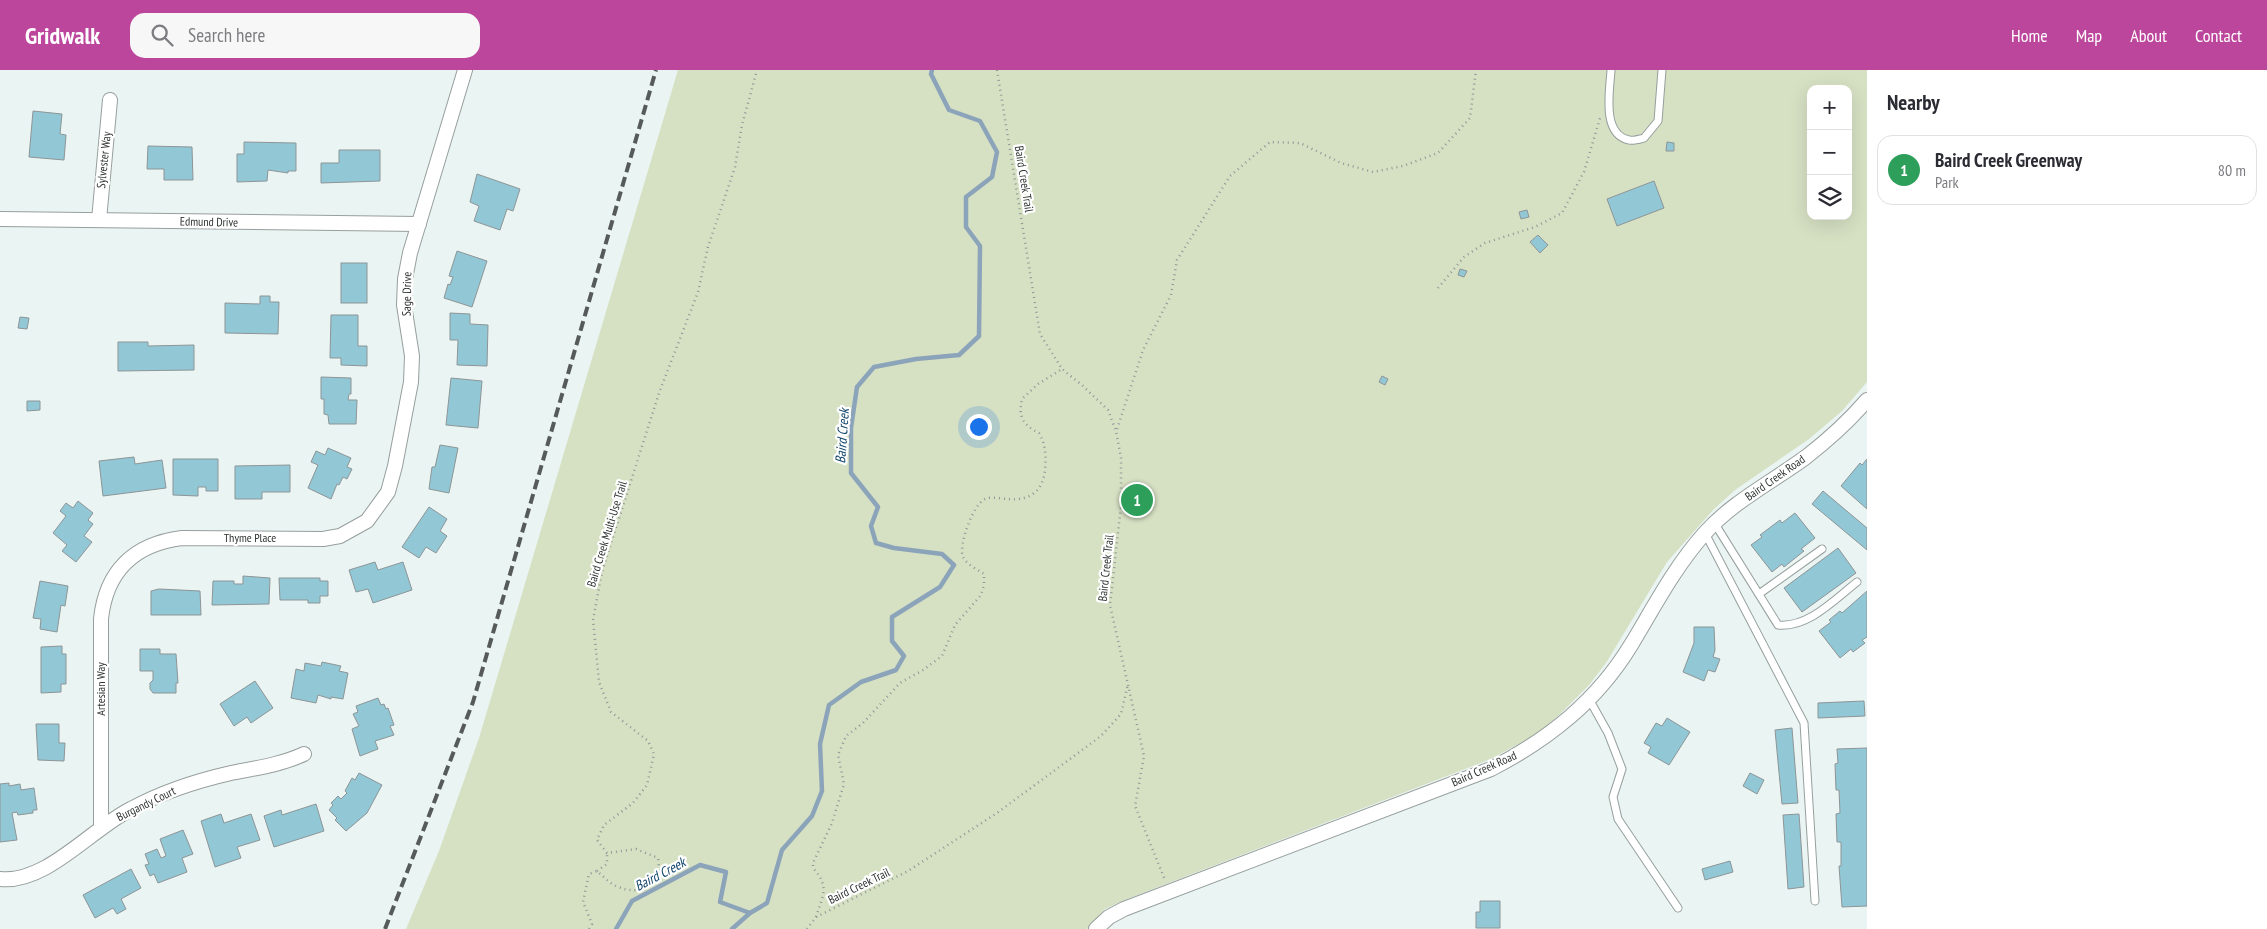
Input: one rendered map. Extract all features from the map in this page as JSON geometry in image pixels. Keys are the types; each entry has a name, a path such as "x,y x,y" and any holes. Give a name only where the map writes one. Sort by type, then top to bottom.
{"street":[{"name":"Sage Drive","path":"371,518 388,492 396,466 411,382 412,356 404,305 405,279 419,224 465,70"},
{"name":"Sylvester Way","path":"99,220 110,100"},
{"name":"Edmund Drive","path":"0,219 419,224"},
{"name":"Baird Creek Road","path":"1096,929 1124,909 1491,769 1543,740 1573,716 1613,672 1631,645 1658,596 1710,529 1753,493 1814,451 1836,432 1867,400"},
{"name":"Thyme Place","path":"129,559 151,545 182,538 323,539 340,536 355,530 371,518"},
{"name":"Artesian Way","path":"101,827 101,619 108,588 116,572 129,559"},
{"name":"Burgandy Court","path":"0,879 21,878 43,870 101,827 131,809 195,782 272,766 304,754"}],"lane":[{"path":"1611,70 1609,118 1616,133 1629,140 1644,138 1658,121 1662,70"},
{"path":"1710,529 1759,594 1778,625 1786,626 1808,620 1856,582"},
{"path":"1710,529 1804,724 1815,901"},
{"path":"1759,594 1822,549"},
{"path":"1589,700 1608,733 1622,769 1613,797 1618,819 1678,908"}],"path":[{"name":"Baird Creek Multi-Use Trail","path":"607,853 597,840 604,825 633,803 648,785 654,754 648,741 611,712 599,682 593,620 602,572 659,393 698,292 708,247 735,166 742,126 757,70"},
{"name":"Baird Creek Trail","path":"808,929 816,917 908,871 997,813 1101,736 1122,714 1128,682 1110,605 1121,506 1120,458 1116,431 1108,410 1084,386 1062,368 1040,334 998,70"},
{"path":"1116,431 1143,350 1171,296 1178,260 1230,176 1270,142 1300,143 1341,163 1373,172 1403,166 1438,153 1470,118 1476,70"},
{"path":"1438,288 1464,257 1485,244 1535,227 1562,213 1584,172 1598,118 1609,118"},
{"path":"816,917 823,898 824,888 822,878 813,868 813,862 832,823 844,784 838,755 842,745 853,729 863,723 900,682 923,670 942,656 955,625 981,595 984,585 984,574 968,564 963,556 962,547 972,516 976,506 986,499 1021,498 1032,495 1040,489 1044,478 1046,453 1044,440 1039,433 1025,426 1021,418 1020,407 1022,399 1038,384 1062,368"},
{"path":"1128,682 1144,756 1135,806 1170,892"},
{"path":"589,929 592,924 583,902 585,885 589,874 607,864 607,853 636,849 658,858 660,871 653,884 644,890 629,890 614,885 597,871"}],"green space":[{"path":"678,70 1867,70 1867,382 1842,411 1809,439 1735,490 1713,510 1667,562 1606,663 1589,685 1544,730 1491,759 1127,899 1105,909 1087,929 406,929 439,851 479,738"}],"building":[{"path":"33,111 62,114 60,134 66,135 64,160 29,157"},
{"path":"244,142 296,143 296,171 288,171 288,173 268,170 267,181 237,182 237,154 244,154"},
{"path":"1667,142 1674,143 1674,151 1666,151"},
{"path":"148,146 192,147 193,180 164,180 164,169 147,169"},
{"path":"339,150 380,150 380,181 321,183 321,163 339,163"},
{"path":"477,174 520,189 513,211 507,209 500,230 474,221 479,206 470,202"},
{"path":"1654,181 1664,208 1617,226 1607,199"},
{"path":"1527,210 1529,217 1521,219 1519,212"},
{"path":"1538,235 1548,245 1540,253 1530,242"},
{"path":"457,251 487,261 472,307 444,298 448,284 450,285 453,277 449,276"},
{"path":"341,263 367,263 367,303 341,303"},
{"path":"1460,269 1467,271 1464,277 1458,275"},
{"path":"260,296 270,296 270,302 279,302 278,334 225,333 225,303 260,304"},
{"path":"450,313 470,314 470,324 488,325 487,366 457,365 458,340 450,340"},
{"path":"331,315 358,315 358,346 367,346 367,366 341,365 341,358 330,358"},
{"path":"20,317 29,318 27,329 18,328"},
{"path":"118,342 148,342 148,346 194,345 194,370 118,371"},
{"path":"1382,376 1388,379 1385,385 1379,382"},
{"path":"321,377 351,378 351,394 349,394 348,400 357,400 356,424 329,424 328,415 324,414 324,399 321,399"},
{"path":"451,378 482,381 478,428 446,425"},
{"path":"27,401 40,401 40,410 27,411"},
{"path":"440,445 458,448 449,493 429,489 432,467 435,467"},
{"path":"328,448 351,458 347,467 352,469 347,479 343,477 339,485 337,484 331,499 308,488 318,465 311,462 316,451 325,455"},
{"path":"134,457 135,464 162,460 166,488 103,496 99,461"},
{"path":"173,459 218,459 218,491 206,491 206,487 198,487 198,496 173,495"},
{"path":"1867,459 1867,509 1841,486 1860,463 1862,465"},
{"path":"290,465 290,492 262,492 262,499 235,499 235,466"},
{"path":"1823,491 1867,528 1867,550 1812,504"},
{"path":"78,501 93,513 88,520 93,524 84,536 92,542 76,562 62,551 67,545 53,533 66,516 60,511 66,503 73,508"},
{"path":"429,507 447,519 440,531 447,536 436,553 426,547 419,558 402,547"},
{"path":"1795,513 1815,538 1801,549 1804,551 1784,567 1782,564 1772,572 1751,545 1762,537 1760,535 1780,520 1782,523"},
{"path":"1838,548 1856,573 1802,612 1784,588"},
{"path":"375,562 378,570 403,562 412,590 373,603 368,589 356,592 349,570"},
{"path":"243,576 270,578 269,604 212,605 213,581 234,581 234,584 243,584"},
{"path":"279,578 320,578 320,581 328,581 328,596 320,596 320,603 308,603 308,600 280,600"},
{"path":"40,581 68,586 65,606 61,605 57,632 40,629 41,619 33,618"},
{"path":"159,589 200,591 201,615 151,615 151,591"},
{"path":"1867,591 1867,637 1862,640 1865,643 1853,652 1851,649 1840,658 1819,631 1831,622 1829,620 1840,611 1842,613"},
{"path":"1694,627 1714,627 1715,650 1713,657 1720,659 1715,672 1708,670 1704,681 1683,672 1694,643"},
{"path":"62,646 62,654 66,654 66,684 61,684 61,692 41,693 41,647"},
{"path":"140,649 160,649 160,654 176,654 178,683 176,683 176,693 153,693 150,689 150,683 153,680 153,671 140,671"},
{"path":"322,662 341,666 339,671 348,673 343,699 331,697 331,699 318,695 316,703 291,698 296,669 304,671 305,663 321,666"},
{"path":"255,681 273,708 251,723 247,717 234,726 220,704"},
{"path":"378,698 381,705 384,704 386,709 388,708 394,725 390,726 394,735 375,741 378,749 360,756 352,729 359,726 353,714 358,712 356,706"},
{"path":"1864,701 1865,716 1818,718 1818,703"},
{"path":"1667,718 1690,732 1669,765 1648,753 1651,747 1644,743 1656,723 1662,726"},
{"path":"36,724 59,724 59,743 65,743 64,761 38,760"},
{"path":"1792,728 1798,803 1782,804 1775,730"},
{"path":"1867,748 1867,906 1842,907 1839,866 1841,866 1841,842 1837,842 1836,814 1840,813 1839,790 1836,790 1835,764 1838,763 1837,749"},
{"path":"359,773 382,785 367,813 346,831 335,820 337,818 329,810 333,805 331,803 338,796 341,799 347,793 345,791 352,778 355,780"},
{"path":"1750,773 1764,780 1757,794 1743,786"},
{"path":"9,783 9,786 20,784 21,790 34,788 37,810 33,810 33,813 18,815 17,812 12,813 17,840 0,842 0,784"},
{"path":"316,804 324,831 274,847 264,816 281,810 282,815"},
{"path":"221,814 224,823 251,814 260,840 237,847 241,858 215,867 201,821"},
{"path":"1799,814 1804,887 1788,889 1783,815"},
{"path":"183,830 193,854 182,858 187,872 158,883 154,874 150,876 145,865 149,864 145,854 157,849 161,858 166,856 160,839"},
{"path":"1730,861 1733,872 1705,880 1702,869"},
{"path":"131,869 141,888 121,899 126,909 117,914 113,908 95,918 83,895"},
{"path":"1480,901 1500,901 1500,928 1476,928 1476,912 1480,912"}],"waterway":[{"name":"Baird Creek","path":"616,929 632,901 700,865 726,872 720,902 750,913 767,903 782,850 812,816 822,791 820,744 829,705 861,682 896,670 904,656 892,641 892,617 940,587 954,565 942,554 894,548 876,543 871,526 878,507 851,473 851,428 857,387 874,367 916,359 959,355 979,336 980,246 966,227 966,197 992,177 997,152 980,121 949,110 931,74 932,70"},
{"name":"Baird Creek","path":"732,929 750,913"}],"railway":[{"path":"385,929 473,702 656,70"}],"place":[{"name":"Baird Creek Greenway","path":"1137,500"}]}
